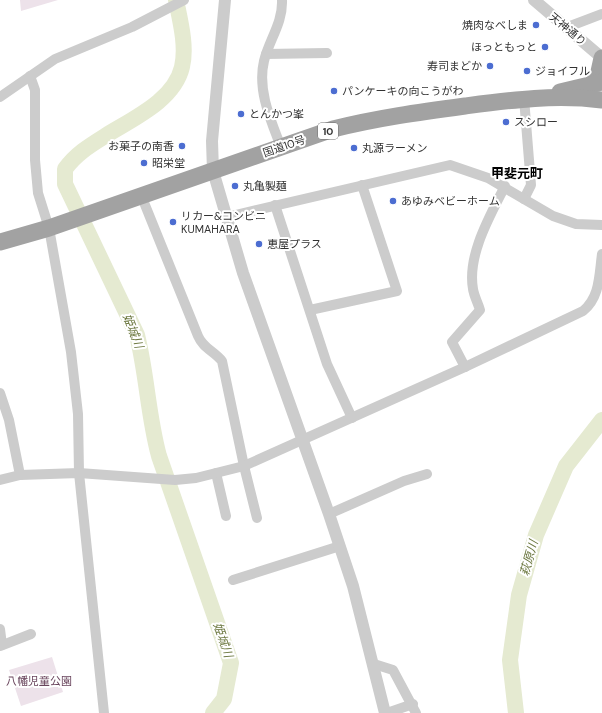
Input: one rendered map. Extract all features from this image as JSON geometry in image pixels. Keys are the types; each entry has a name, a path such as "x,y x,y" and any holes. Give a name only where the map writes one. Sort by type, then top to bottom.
{"highway":[{"path":"548,96 597,83 602,58"},
{"name":"国道10号","path":"0,242 49,228 333,129 374,119 411,112 524,98 548,96 602,100"}],"street":[{"path":"0,97 55,59 132,27 183,0"},
{"path":"225,0 212,141 213,171 242,273 303,440 353,586 386,713 415,709 393,670 374,664"},
{"path":"281,147 267,109 261,75 266,54 278,25 282,0"},
{"name":"天神通り","path":"534,0 602,58"},
{"path":"565,28 602,14"},
{"path":"266,54 278,56 327,53"},
{"path":"30,76 35,90 35,160 38,193 49,228 71,352 78,414 80,474 104,713"},
{"path":"524,98 531,185 524,199"},
{"path":"227,217 450,165 488,178 505,186 553,216 576,224 602,225"},
{"path":"310,310 397,291 362,185"},
{"path":"465,367 452,342 480,310 473,289 474,261 481,235 505,186"},
{"path":"141,195 198,336 202,344 218,356 222,361 244,466 257,518"},
{"path":"275,205 327,364 352,418"},
{"path":"0,480 20,475 80,474 175,480 196,478 244,466 465,367 583,311 590,305 596,296 602,254"},
{"path":"0,392 9,420 20,475"},
{"path":"216,473 226,516"},
{"path":"329,514 404,481 427,474"},
{"path":"233,580 340,546"},
{"path":"0,628 1,646 31,634"}],"green space":[{"path":"20,0 58,0 21,11"},
{"name":"八幡児童公園","path":"52,657 63,692 21,706 9,670"}],"waterway":[{"name":"姫城川","path":"176,0 184,50 182,67 178,79 170,90 151,108 94,143 74,159 65,169 65,184 137,335 152,426 159,456 231,663 224,699 213,713"},
{"name":"萩原川","path":"516,713 510,660 519,595 536,535 566,466 602,420"}],"place":[{"name":"焼肉なべしま","path":"536,25"},
{"name":"ほっともっと","path":"545,47"},
{"name":"寿司まどか","path":"490,66"},
{"name":"ジョイフル","path":"527,71"},
{"name":"パンケーキの向こうがわ","path":"334,91"},
{"name":"とんかつ峯","path":"241,114"},
{"name":"スシロー","path":"506,122"},
{"name":"お菓子の南香","path":"182,146"},
{"name":"丸源ラーメン","path":"354,148"},
{"name":"昭栄堂","path":"144,163"},
{"name":"丸亀製麺","path":"235,186"},
{"name":"あゆみベビーホーム","path":"393,201"},
{"name":"リカー&コンビニ KUMAHARA","path":"173,222"},
{"name":"恵屋プラス","path":"259,244"}],"district":[{"name":"甲斐元町","path":"517,173"}]}
